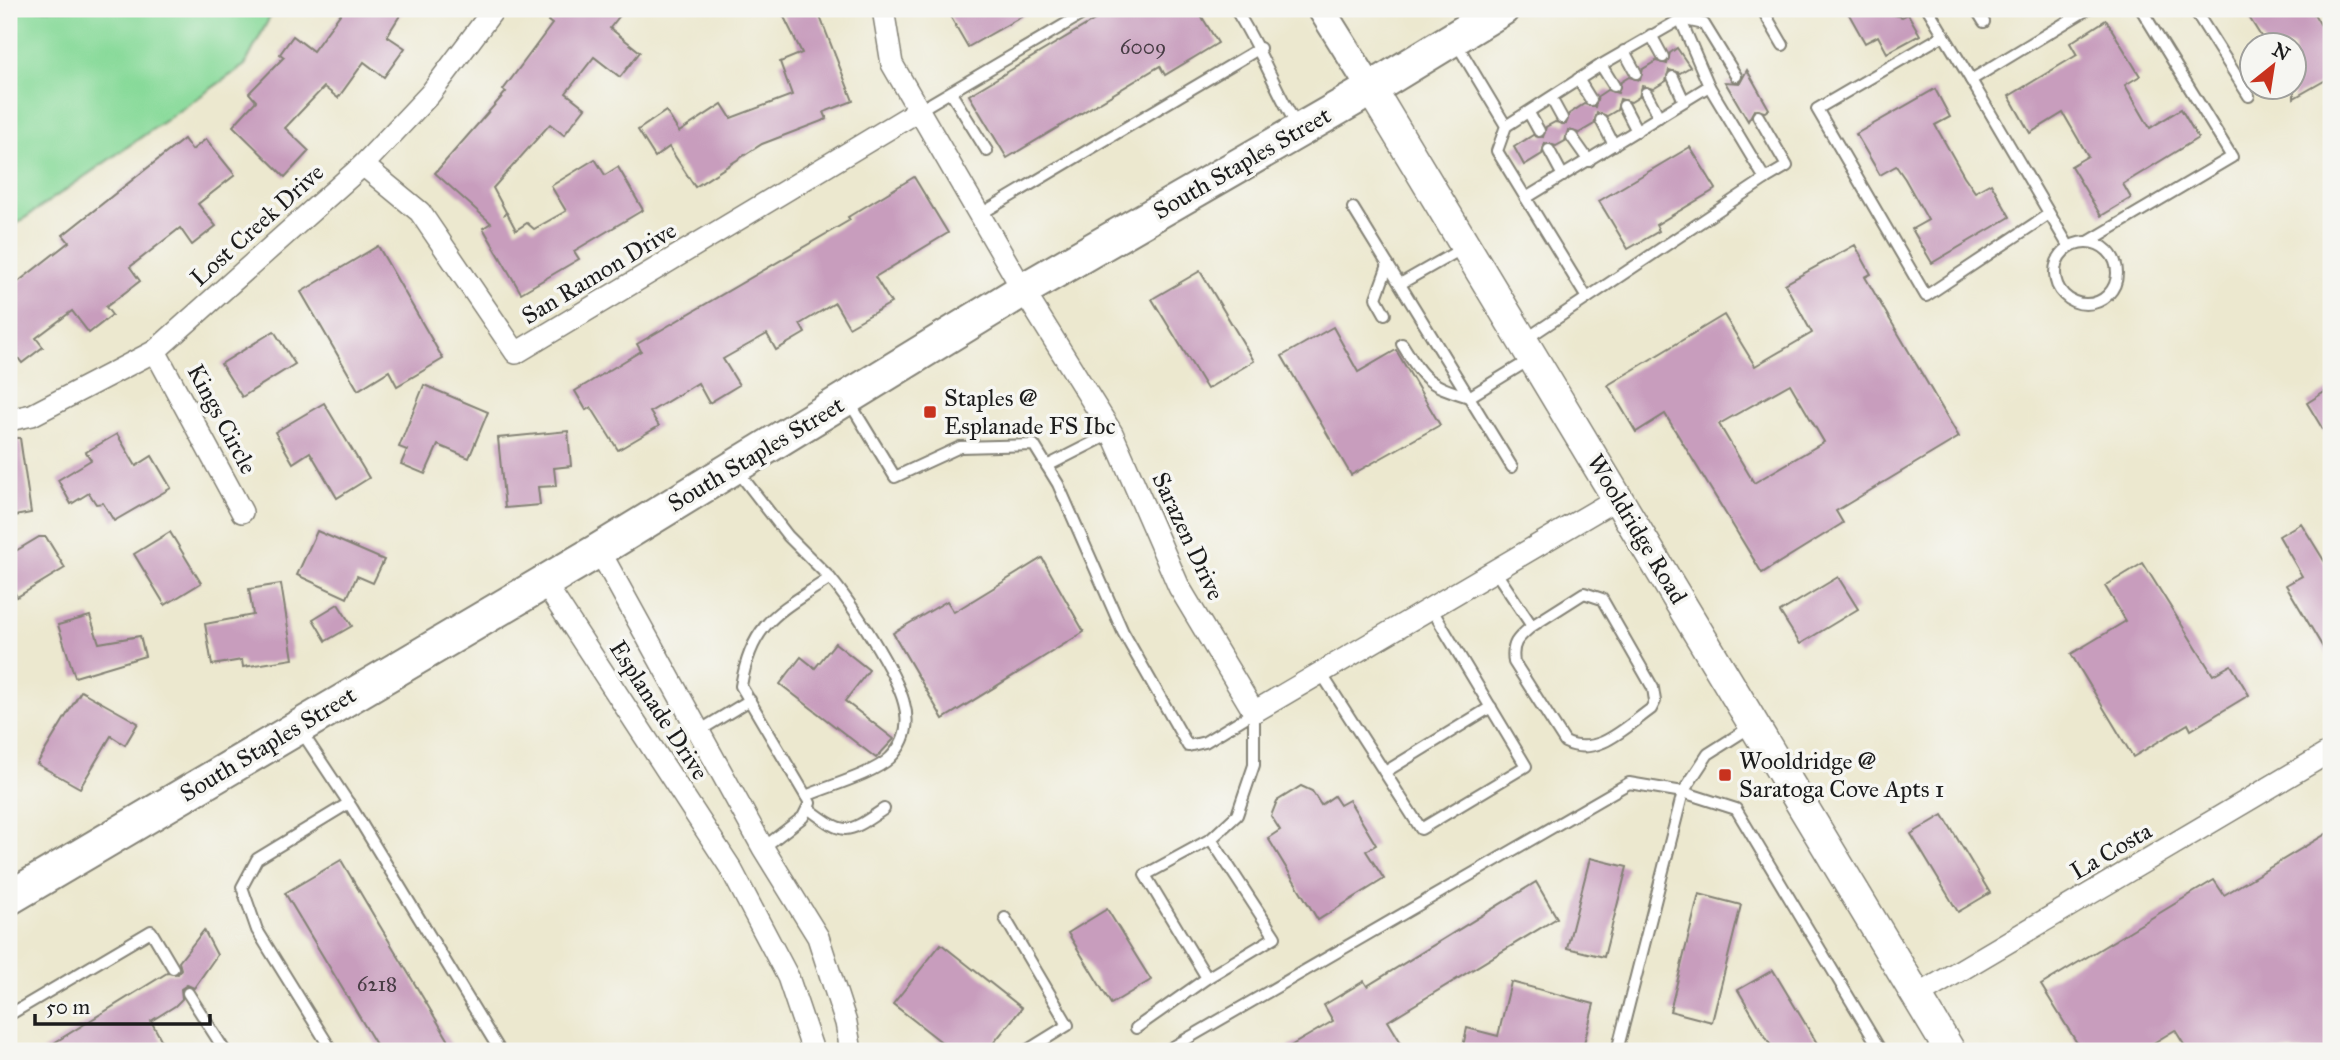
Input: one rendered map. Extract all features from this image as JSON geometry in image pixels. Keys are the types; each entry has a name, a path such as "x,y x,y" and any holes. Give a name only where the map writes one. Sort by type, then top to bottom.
{"main road":[{"name":"South Staples Street","path":"9,898 599,550 1023,290 1371,89 1502,9"},
{"name":"Wooldridge Road","path":"1371,89 1950,1051"}],"street":[{"name":"Lost Creek Drive","path":"9,420 32,415 155,351 363,166 430,94 494,9"},
{"name":"Sarazen Drive","path":"883,9 892,65 1023,290 1112,433 1179,587 1254,712"},
{"name":"Wooldridge Road","path":"1321,9 1371,89"},
{"name":"San Ramon Drive","path":"363,166 421,212 516,353 918,111"},
{"name":"Kings Circle","path":"155,351 242,512"},
{"path":"1254,712 1618,498"},
{"name":"Esplanade Drive","path":"599,550 763,848 818,937 846,1023 851,1051"},
{"name":"Esplanade Drive","path":"544,582 730,867 788,977 813,1051"},
{"name":"La Costa","path":"1917,996 2331,751"},
{"path":"730,867 763,848"}],"lane":[{"path":"918,111 1091,9"},
{"path":"1235,9 1260,48 1274,86 1300,130"},
{"path":"1762,9 1783,45"},
{"path":"1928,9 2069,247"},
{"path":"1976,9 1984,22"},
{"path":"1971,80 2088,9"},
{"path":"2088,242 2106,250 2117,267 2114,287 2108,295 2089,304 2070,299 2057,284 2057,264 2069,247 2088,242 2232,157 2141,9"},
{"path":"2194,9 2238,79"},
{"path":"1587,298 1497,151 1507,126 1651,35 1679,14"},
{"path":"1679,14 1704,24 1736,76"},
{"path":"1679,14 1709,86 1765,179"},
{"path":"1651,35 1663,57"},
{"path":"1944,35 1817,109 1926,296 2049,214"},
{"path":"1453,38 1507,126"},
{"path":"979,215 1260,48"},
{"path":"1625,51 1636,73"},
{"path":"1601,65 1614,86"},
{"path":"1673,77 1685,101"},
{"path":"1578,79 1591,100"},
{"path":"1526,198 1709,86"},
{"path":"951,93 986,151"},
{"path":"1646,93 1659,117"},
{"path":"1551,98 1562,118"},
{"path":"1624,106 1637,131"},
{"path":"1529,113 1539,131"},
{"path":"1469,397 1587,298 1787,166 1758,116"},
{"path":"1601,120 1614,145"},
{"path":"1573,136 1589,161"},
{"path":"1549,150 1563,176"},
{"path":"1353,208 1513,467"},
{"path":"1401,284 1466,246"},
{"path":"1385,314 1376,298 1388,265"},
{"path":"1402,344 1423,377 1439,388 1469,397"},
{"path":"847,398 895,477 960,447 1034,445 1058,484 1123,632 1188,746 1205,742 1254,712"},
{"path":"1046,466 1112,433"},
{"path":"734,467 788,536 830,578 893,677 905,704 906,732 901,745 887,760 806,796"},
{"path":"1494,570 1532,626"},
{"path":"763,848 803,817 810,803 741,685 745,664 756,634 776,614 830,578"},
{"path":"1584,593 1602,599 1653,688 1655,701 1651,709 1592,747 1577,748 1565,742 1514,662 1512,649 1516,639 1532,626 1584,593"},
{"path":"1321,673 1421,829 1527,766 1432,608"},
{"path":"699,730 750,700"},
{"path":"1385,772 1491,707"},
{"path":"1207,978 1145,875 1211,839 1237,815 1254,765 1254,712"},
{"path":"1617,1051 1683,792 1708,754 1754,724"},
{"path":"298,726 349,803 500,1051"},
{"path":"1166,1051 1629,783 1683,792 1735,809 1881,1051"},
{"path":"332,1051 257,930 242,887 257,859 349,803"},
{"path":"809,809 830,825 844,830 854,830 884,809"},
{"path":"1136,1028 1207,978 1275,937 1211,839"},
{"path":"1005,918 1068,1025 1026,1051"},
{"path":"9,1015 150,931 173,968"},
{"path":"188,993 225,1051"}],"green space":[{"path":"9,9 274,9 245,65 9,229"}],"building":[{"path":"344,9 404,9 387,36 405,48 384,77 364,62 338,98 324,87 285,128 309,151 285,177 233,126 256,101 249,93 284,57 280,54 293,36 313,51"},
{"path":"557,9 625,9 610,28 640,52 620,77 594,57 566,93 585,108 564,135 550,124 493,188 516,230 527,223 534,229 566,211 551,186 595,159 605,175 618,167 643,210 574,251 579,259 521,293 483,228 491,223 435,173 506,92 503,90 552,24 548,21"},
{"path":"780,9 817,9 853,101 824,112 827,119 762,144 695,187 669,147 655,157 638,130 666,111 679,132 722,104 731,118 792,95 780,62 802,53"},
{"path":"946,9 1035,9 968,47"},
{"path":"1113,9 1197,9 1218,43 1165,75 1160,66 1007,158 969,95"},
{"path":"1846,9 1873,9 1902,17 1908,14 1920,35 1887,53 1878,36 1865,43"},
{"path":"2244,9 2311,9 2331,42 2331,77 2308,90 2308,32 2258,32"},
{"path":"2106,20 2140,76 2125,85 2150,128 2181,109 2198,138 2123,184 2131,198 2101,216 2071,166 2088,156 2063,113 2030,133 2009,96 2077,55 2070,43"},
{"path":"1677,48 1690,67 1680,73 1669,70 1666,81 1653,89 1642,86 1639,97 1631,102 1620,99 1617,110 1607,116 1597,113 1594,124 1579,133 1568,130 1565,141 1556,146 1545,143 1542,154 1524,165 1514,147 1533,135 1543,137 1546,127 1555,122 1566,124 1569,114 1584,104 1595,107 1598,96 1607,90 1618,93 1621,82 1629,77 1640,80 1643,69 1656,61 1667,64 1670,53"},
{"path":"1747,70 1769,109 1765,112 1754,110 1748,121 1725,82 1740,83"},
{"path":"1935,89 1950,117 1935,125 1964,176 1975,192 1991,183 2010,217 1932,263 1912,229 1928,220 1905,179 1896,166 1880,175 1856,134"},
{"path":"184,139 192,150 206,139 235,175 198,204 216,226 192,245 180,228 130,267 140,281 106,307 112,315 89,333 72,311 36,338 43,347 22,363 9,346 9,333 17,326 9,315 9,289 69,242 63,235"},
{"path":"1690,147 1716,189 1656,225 1659,231 1628,249 1599,201"},
{"path":"914,177 948,233 875,277 891,303 849,327 835,303 800,324 805,333 776,350 767,334 723,359 739,385 709,403 698,383 650,412 659,426 618,450 591,407 586,410 575,391 641,351 637,344 850,220 848,217"},
{"path":"1855,245 1871,274 1865,277 1959,437 1836,511 1843,523 1762,573 1665,414 1636,432 1608,385 1724,315 1755,366 1812,333 1785,284","holes":["1790,384 1824,442 1754,483 1719,424"]},
{"path":"378,246 443,359 397,386 389,371 358,390 301,292"},
{"path":"1200,271 1254,361 1207,389 1152,299"},
{"path":"1333,327 1358,372 1396,350 1440,425 1351,475 1282,356"},
{"path":"274,331 295,364 242,397 221,364"},
{"path":"424,385 488,412 469,458 438,445 425,474 401,464 407,450 399,447"},
{"path":"2331,388 2331,443 2307,403"},
{"path":"324,403 369,478 337,498 310,452 293,463 275,432"},
{"path":"568,431 571,466 554,468 556,486 538,487 540,505 505,508 498,438"},
{"path":"117,434 136,466 152,456 171,488 114,521 103,503 96,504 89,493 71,504 58,480 91,460 86,452"},
{"path":"9,438 20,438 31,513 9,517"},
{"path":"2301,523 2331,572 2331,661 2286,585 2302,576 2279,536"},
{"path":"317,531 384,560 373,583 357,576 347,598 297,575"},
{"path":"170,532 201,583 165,605 134,554"},
{"path":"39,537 46,537 65,568 17,597 9,582 9,555"},
{"path":"1042,558 1084,632 943,719 893,633 947,601 954,612"},
{"path":"2143,563 2213,675 2231,665 2249,695 2191,730 2188,724 2133,757 2071,654 2126,621 2105,586"},
{"path":"1838,577 1858,609 1800,644 1780,612"},
{"path":"281,584 293,659 243,667 242,660 212,665 205,624 253,615 249,589"},
{"path":"338,604 352,626 326,641 313,619"},
{"path":"90,616 99,643 140,636 145,656 75,677 58,625"},
{"path":"835,643 869,670 845,701 894,739 876,758 780,684 801,657 815,668"},
{"path":"81,691 138,723 125,745 111,736 80,788 37,764"},
{"path":"1301,786 1312,791 1321,805 1334,796 1340,805 1349,800 1376,845 1366,851 1384,879 1318,920 1268,838 1280,830 1271,816 1277,801"},
{"path":"1943,815 1990,893 1958,912 1911,834"},
{"path":"2331,831 2331,1051 2188,1051 2175,1030 2140,1051 2082,1051 2041,985 2214,880 2224,895"},
{"path":"1590,858 1627,867 1604,957 1567,948"},
{"path":"341,860 455,1051 380,1051 285,893"},
{"path":"1536,882 1557,918 1388,1021 1406,1051 1282,1051 1333,1021 1324,1005 1364,981 1367,986"},
{"path":"1699,894 1741,905 1712,1022 1670,1011"},
{"path":"1107,909 1151,980 1111,1004 1068,933"},
{"path":"204,930 217,955 194,988 187,985 181,989 182,999 151,1021 162,1041 144,1051 41,1051 167,973 178,974 181,969 179,962"},
{"path":"941,944 1022,1008 987,1051 953,1051 893,1004"},
{"path":"1773,970 1818,1045 1808,1051 1774,1051 1738,990"},
{"path":"1511,982 1594,1004 1582,1051 1462,1051 1467,1028 1498,1036"}],"place":[{"name":"Staples @ Esplanade FS Ibc","path":"930,412"},
{"name":"Wooldridge @ Saratoga Cove Apts 1","path":"1725,775"}]}
